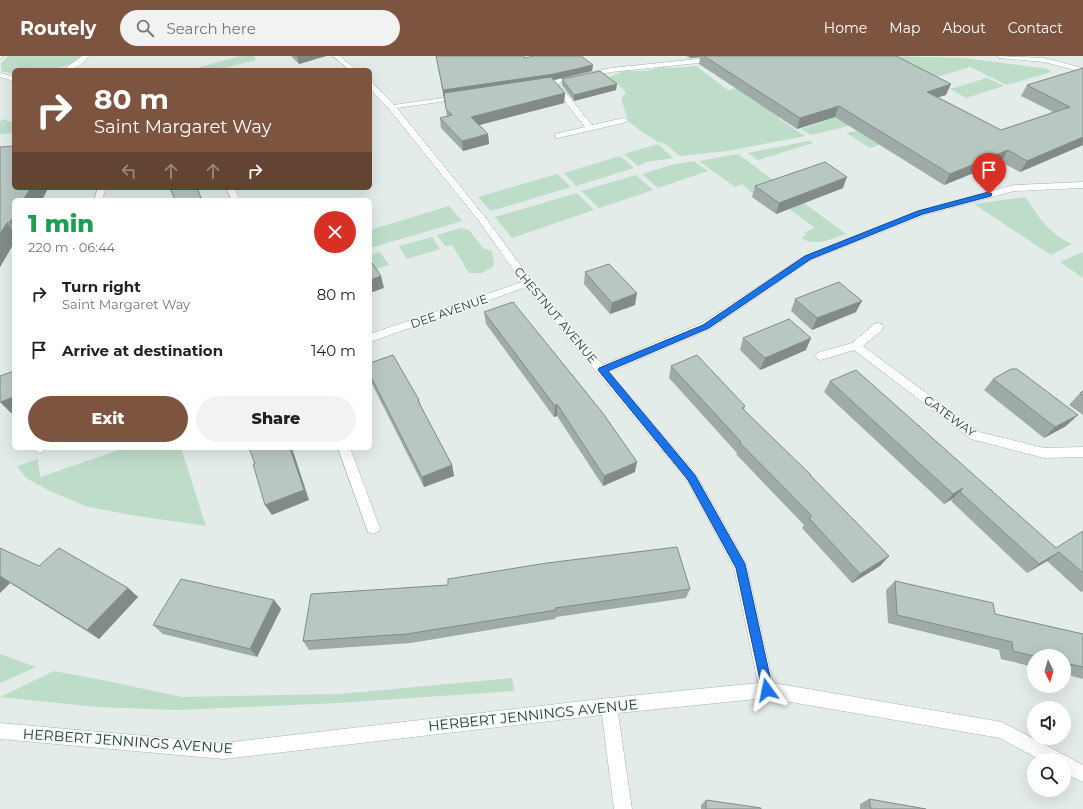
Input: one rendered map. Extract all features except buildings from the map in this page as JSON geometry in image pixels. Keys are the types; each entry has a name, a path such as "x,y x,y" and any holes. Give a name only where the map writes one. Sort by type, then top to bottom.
{"street":[{"path":"70,68 86,56"},
{"path":"336,56 351,68"},
{"path":"531,86 554,83 611,70 747,56"},
{"path":"1000,56 1043,58 1083,70"},
{"path":"0,75 12,78"},
{"path":"554,83 590,128"},
{"name":"CHESTNUT AVENUE","path":"373,90 392,107 482,219 528,283 692,478 741,567 767,690"},
{"path":"392,107 469,95"},
{"path":"558,136 624,120"},
{"path":"602,370 706,326 808,258 921,213 1014,188 1083,185"},
{"name":"DEE AVENUE","path":"372,337 528,283"},
{"path":"821,356 856,346 878,327"},
{"name":"GATEWAY","path":"856,346 975,436 1044,453 1083,452"},
{"path":"345,450 373,528"},
{"name":"HERBERT JENNINGS AVENUE","path":"0,731 224,751 608,706 767,690 1002,730 1044,753"},
{"path":"608,706 622,809"},
{"path":"1071,768 1083,774"}],"green space":[{"path":"8,56 82,56 65,66 57,68 12,68 12,74 1,71 1,64"},
{"path":"240,56 254,56 256,60 225,68 197,68"},
{"path":"887,56 963,58 1048,69 1051,72 1007,85 970,67 930,79"},
{"path":"696,66 728,90 776,78 832,102 778,118 805,136 727,151 680,156 664,143 658,142 628,121 621,98 626,93 620,86 607,78 624,71 646,71 662,67 675,68"},
{"path":"987,78 1004,86 966,98 950,89"},
{"path":"841,115 857,124 811,135 801,129"},
{"path":"3,119 12,122 12,133 0,134 0,122"},
{"path":"897,123 916,133 870,148 846,133"},
{"path":"809,141 813,143 758,160 748,153"},
{"path":"658,144 673,158 647,162 638,166 624,154"},
{"path":"738,154 846,234 824,241 807,241 801,238 806,235 803,233 815,228 767,192 756,196 742,184 735,187 699,161"},
{"path":"620,156 634,168 576,186 564,173"},
{"path":"694,161 708,171 658,188 642,174 671,165"},
{"path":"557,174 571,187 491,211 478,197"},
{"path":"636,175 653,190 599,208 581,191"},
{"path":"577,193 594,210 512,238 495,217"},
{"path":"1025,197 1040,218 1056,235 1072,244 1051,255 974,204"},
{"path":"449,206 462,221 372,247 372,229"},
{"path":"461,228 469,230 483,248 492,251 494,266 482,273 469,273 452,245 445,246 437,235"},
{"path":"432,237 440,249 407,259 399,246"},
{"path":"380,252 389,265 372,270 372,254"},
{"path":"1083,252 1083,278 1060,262"},
{"path":"119,450 182,450 206,526 131,515 85,506 48,490 26,478 17,466 38,459 40,477"},
{"path":"0,654 36,667 0,683"},
{"path":"54,671 182,697 339,694 512,678 514,691 338,703 178,710 97,707 0,697"}],"route":[{"path":"767,690 741,567 692,478 602,370 706,326 808,258 921,213 989,194"}]}
